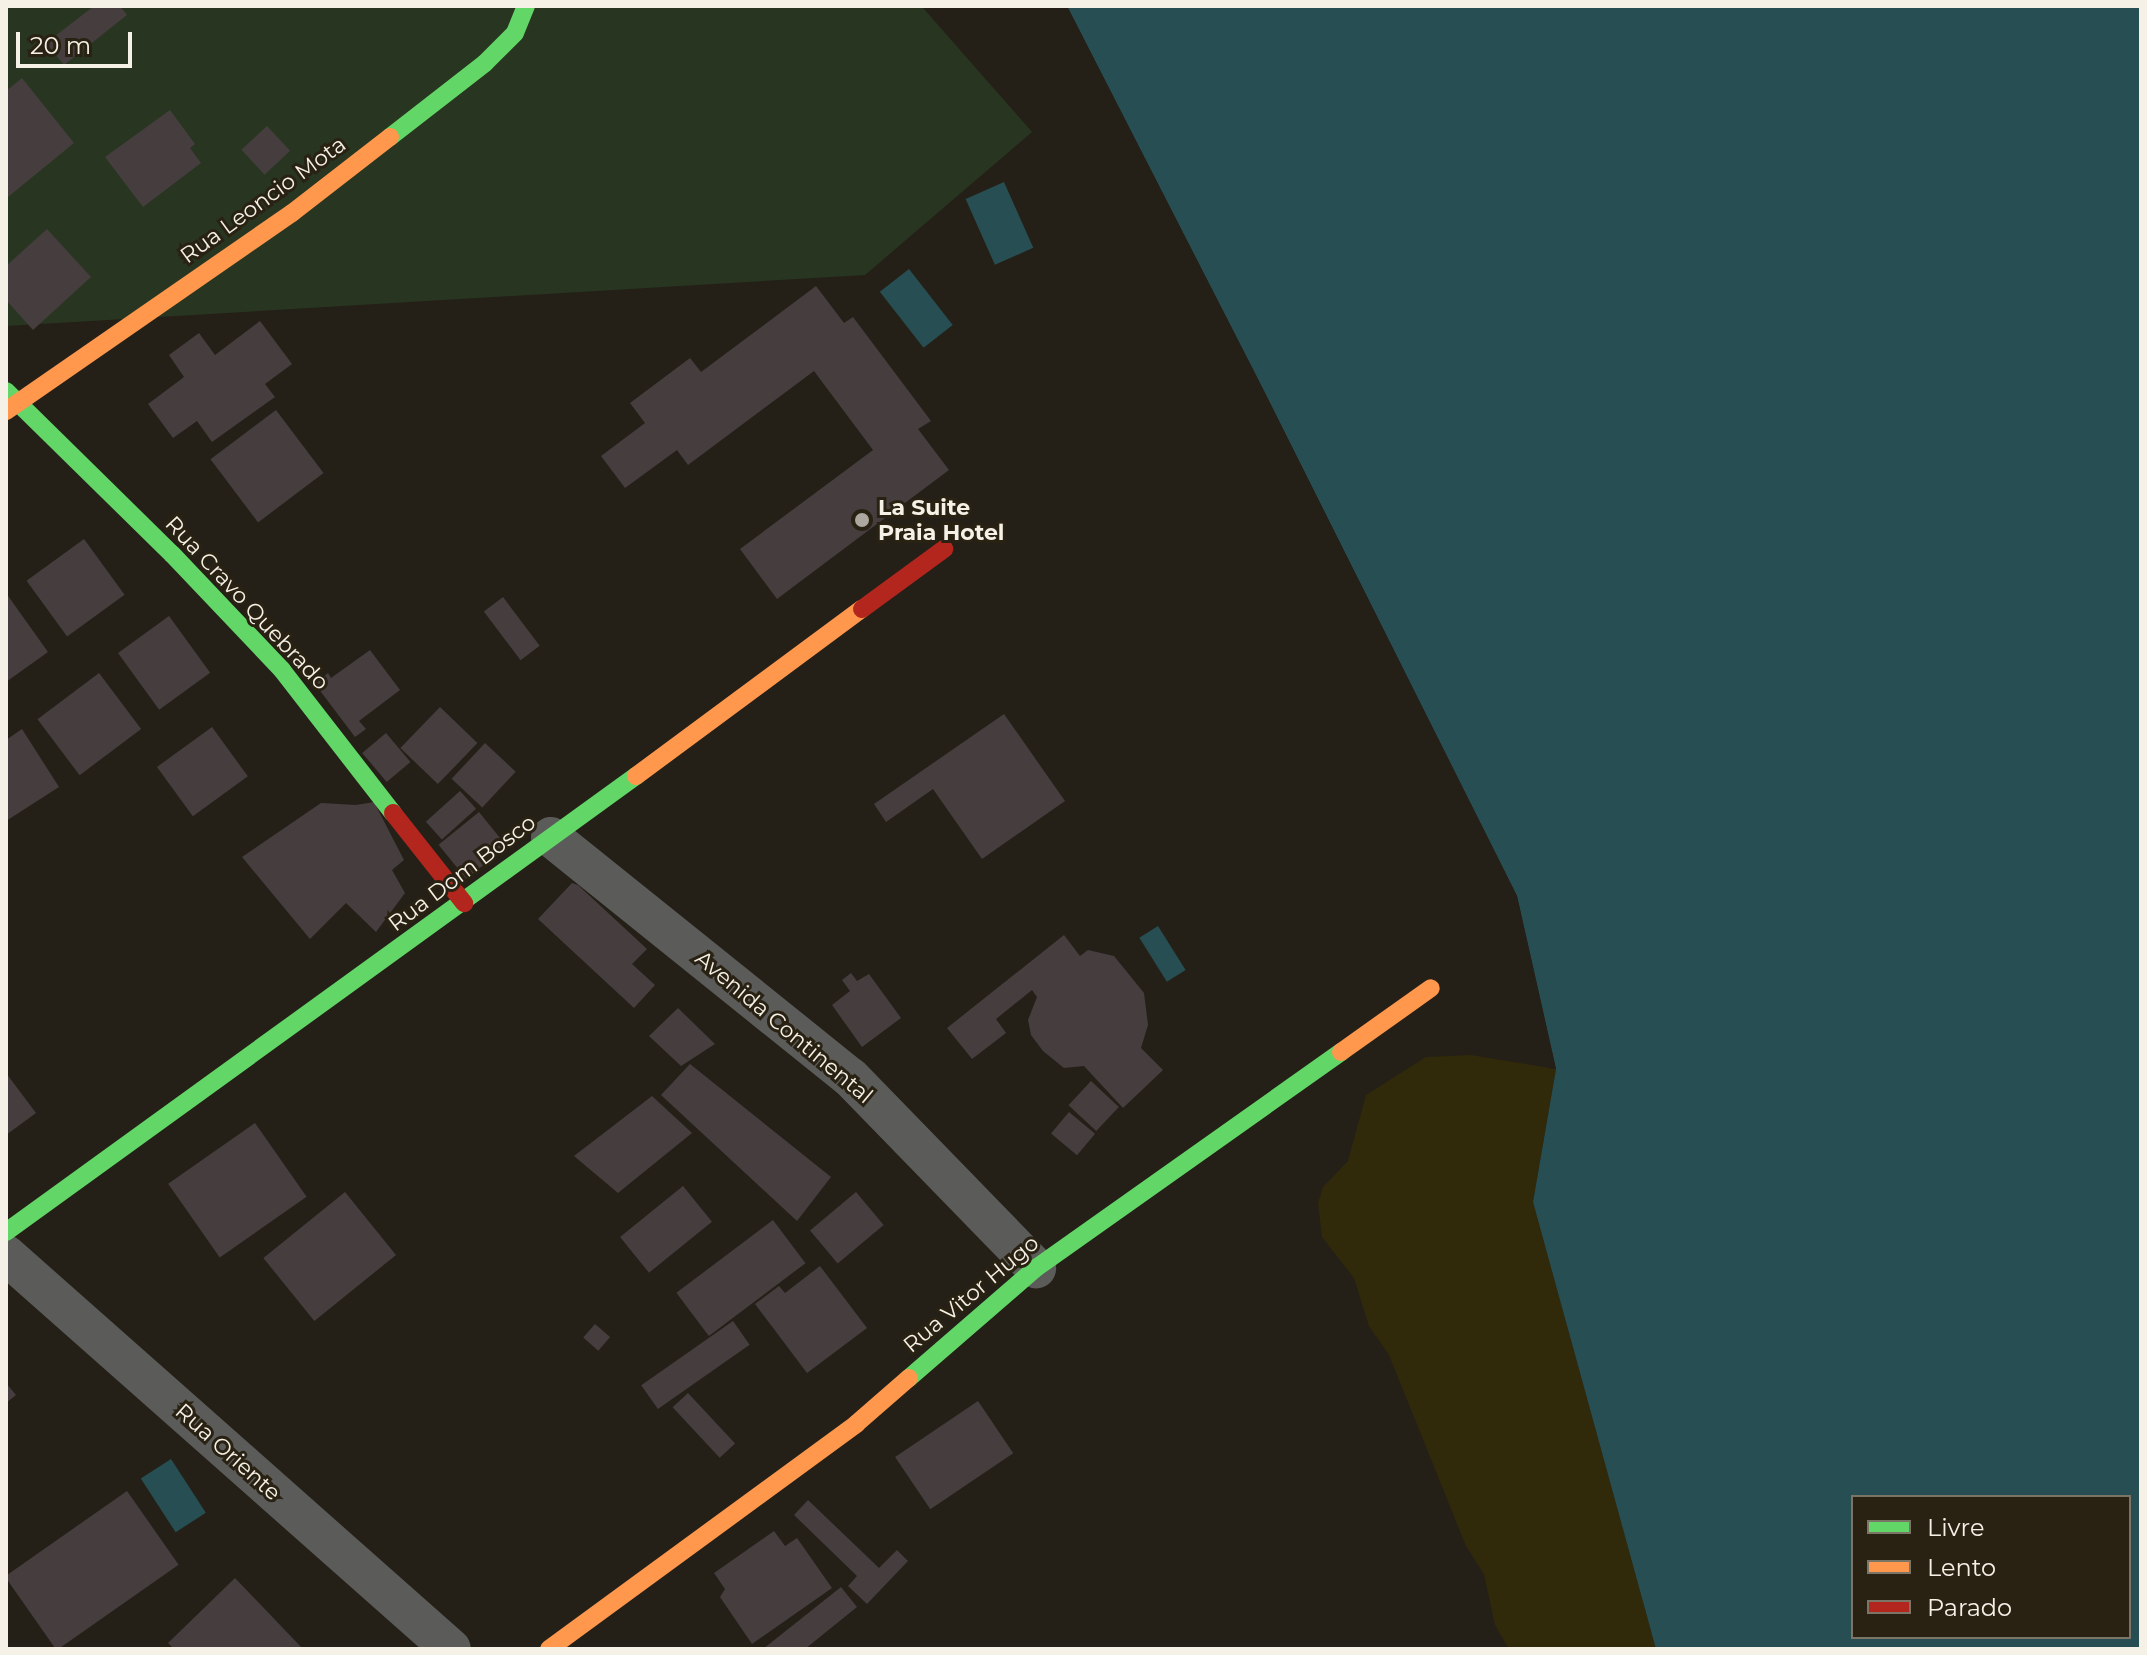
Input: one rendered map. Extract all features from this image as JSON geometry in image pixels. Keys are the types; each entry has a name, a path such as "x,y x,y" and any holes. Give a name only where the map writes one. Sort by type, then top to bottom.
{"street":[{"name":"Rua Leoncio Mota","path":"10,401 292,213 485,63 515,33 526,6"},
{"name":"Rua Cravo Quebrado","path":"10,401 172,554 282,670 464,903"},
{"name":"Rua Dom Bosco","path":"6,1232 464,903 944,549"},
{"name":"Avenida Continental","path":"551,837 850,1077 1036,1268"},
{"name":"Rua Vitor Hugo","path":"549,1649 856,1424 1036,1268 1431,988"},
{"name":"Rua Oriente","path":"6,1255 451,1649"}],"green space":[{"path":"6,6 923,8 1032,132 865,275 6,326"}],"sand":[{"path":"1471,1055 1556,1069 1533,1202 1656,1649 1509,1649 1495,1625 1484,1574 1466,1546 1389,1355 1369,1326 1354,1278 1322,1237 1318,1203 1323,1187 1348,1161 1366,1095 1426,1057"}],"water":[{"path":"1067,6 2141,6 2141,1649 1656,1649 1533,1202 1556,1069 1517,896"},
{"path":"1004,182 1033,248 995,265 966,199"},
{"path":"909,269 953,325 924,348 880,292"},
{"path":"1158,926 1186,970 1167,982 1139,938"},
{"path":"171,1459 206,1513 176,1532 141,1479"}],"pier":[{"path":"1063,6 1067,6 1262,387 1517,896 1556,1069 1551,1069 1513,898"}],"building":[{"path":"94,6 120,6 127,15 64,65 46,43"},
{"path":"22,78 74,143 8,197 6,91"},
{"path":"170,110 195,144 190,148 201,163 143,207 105,157"},
{"path":"267,126 290,151 265,175 241,150"},
{"path":"47,229 91,277 33,330 6,300 6,266"},
{"path":"816,286 844,323 853,317 931,421 918,429 949,470 777,599 740,549 873,450 814,371 688,465 677,450 625,488 601,456 645,423 630,403 690,358 701,372"},
{"path":"260,321 292,364 265,384 275,397 212,442 197,421 173,438 148,404 184,377 169,355 199,333 215,355"},
{"path":"276,410 324,473 258,522 211,459"},
{"path":"84,539 125,595 67,637 27,581"},
{"path":"6,593 48,652 6,682"},
{"path":"503,597 540,646 521,660 484,611"},
{"path":"169,616 210,673 159,710 118,653"},
{"path":"370,650 400,690 359,721 366,729 355,737 315,684 328,673 331,678"},
{"path":"99,673 141,729 80,775 38,719"},
{"path":"440,707 477,743 438,784 400,748"},
{"path":"1004,714 1065,801 982,859 933,789 886,822 874,804"},
{"path":"212,727 248,776 193,816 157,767"},
{"path":"22,729 59,787 6,821 6,740"},
{"path":"386,733 410,762 387,782 362,753"},
{"path":"485,743 516,772 482,807 452,779"},
{"path":"460,791 476,809 442,840 426,822"},
{"path":"374,802 404,860 392,870 405,893 376,932 346,903 310,939 242,857 321,803 356,805"},
{"path":"479,812 507,846 466,879 439,845"},
{"path":"572,883 578,885 647,949 632,964 655,985 634,1008 538,919"},
{"path":"1064,935 1080,956 1088,950 1114,956 1144,993 1148,1025 1141,1048 1163,1070 1123,1108 1084,1066 1064,1068 1043,1051 1031,1035 1028,1020 1037,997 1032,990 996,1019 1006,1033 972,1059 947,1028"},
{"path":"851,973 857,981 869,974 901,1018 862,1047 832,1005 850,991 842,980"},
{"path":"678,1008 715,1044 681,1066 649,1036"},
{"path":"690,1064 831,1177 797,1221 661,1095"},
{"path":"6,1073 36,1113 6,1135"},
{"path":"1091,1081 1119,1107 1096,1131 1068,1105"},
{"path":"652,1096 692,1133 618,1193 574,1156"},
{"path":"1069,1112 1095,1134 1077,1155 1051,1133"},
{"path":"255,1123 307,1197 220,1258 168,1184"},
{"path":"683,1186 712,1222 649,1273 620,1237"},
{"path":"345,1192 396,1255 314,1321 263,1258"},
{"path":"856,1192 884,1225 838,1264 810,1231"},
{"path":"773,1220 805,1263 709,1336 676,1293"},
{"path":"820,1266 867,1328 807,1373 755,1304 779,1286 785,1293"},
{"path":"733,1321 750,1345 658,1409 641,1385"},
{"path":"595,1324 610,1337 598,1351 583,1338"},
{"path":"6,1383 16,1395 6,1403"},
{"path":"688,1393 735,1443 720,1458 673,1407"},
{"path":"978,1401 1013,1453 930,1509 895,1457"},
{"path":"127,1491 179,1565 58,1649 6,1578"},
{"path":"808,1500 879,1568 897,1550 908,1561 867,1604 848,1586 857,1576 794,1515"},
{"path":"774,1531 785,1546 797,1538 832,1588 752,1644 720,1597 725,1589 714,1573"},
{"path":"235,1578 303,1649 174,1649 168,1643"},
{"path":"841,1587 857,1607 805,1649 763,1649"}],"traffic: fast":[{"path":"390,137 485,63 515,33 526,6"},
{"path":"6,391 172,554 282,670 393,813"},
{"path":"6,1232 636,776"},
{"path":"909,1378 1036,1268 1341,1052"}],"traffic: slow":[{"path":"6,411 292,213 390,137"},
{"path":"636,776 862,609"},
{"path":"1341,1052 1431,988"},
{"path":"549,1649 856,1424 909,1378"}],"traffic: jam":[{"path":"862,609 944,549"},
{"path":"393,813 464,903"}],"place":[{"name":"La Suite Praia Hotel","path":"862,520"}]}
